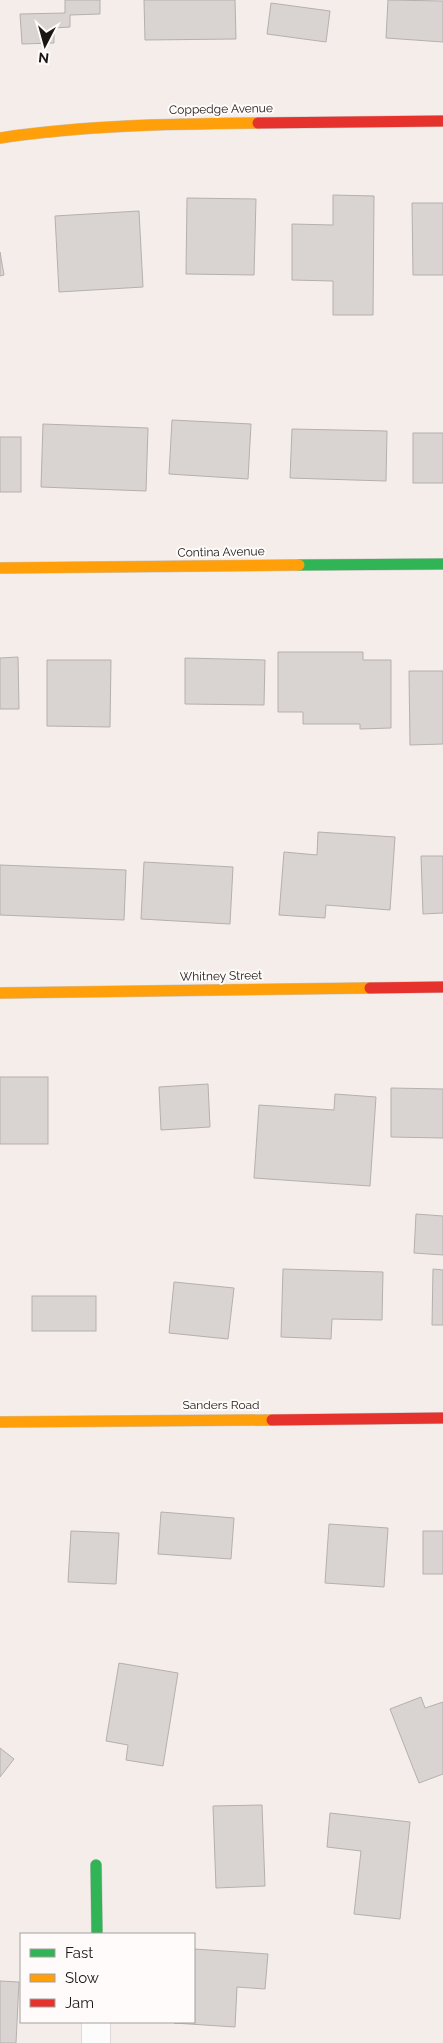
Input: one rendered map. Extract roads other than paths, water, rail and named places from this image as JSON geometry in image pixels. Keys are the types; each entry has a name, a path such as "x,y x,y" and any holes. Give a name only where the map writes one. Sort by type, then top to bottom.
{"street":[{"name":"Coppedge Avenue","path":"0,138 52,130 172,124 443,121"},
{"name":"Contina Avenue","path":"0,568 443,564"},
{"name":"Whitney Street","path":"0,993 443,988"},
{"name":"Sanders Road","path":"0,1422 443,1418"},
{"path":"96,1865 97,1933"},
{"path":"96,2023 96,2043"}]}
